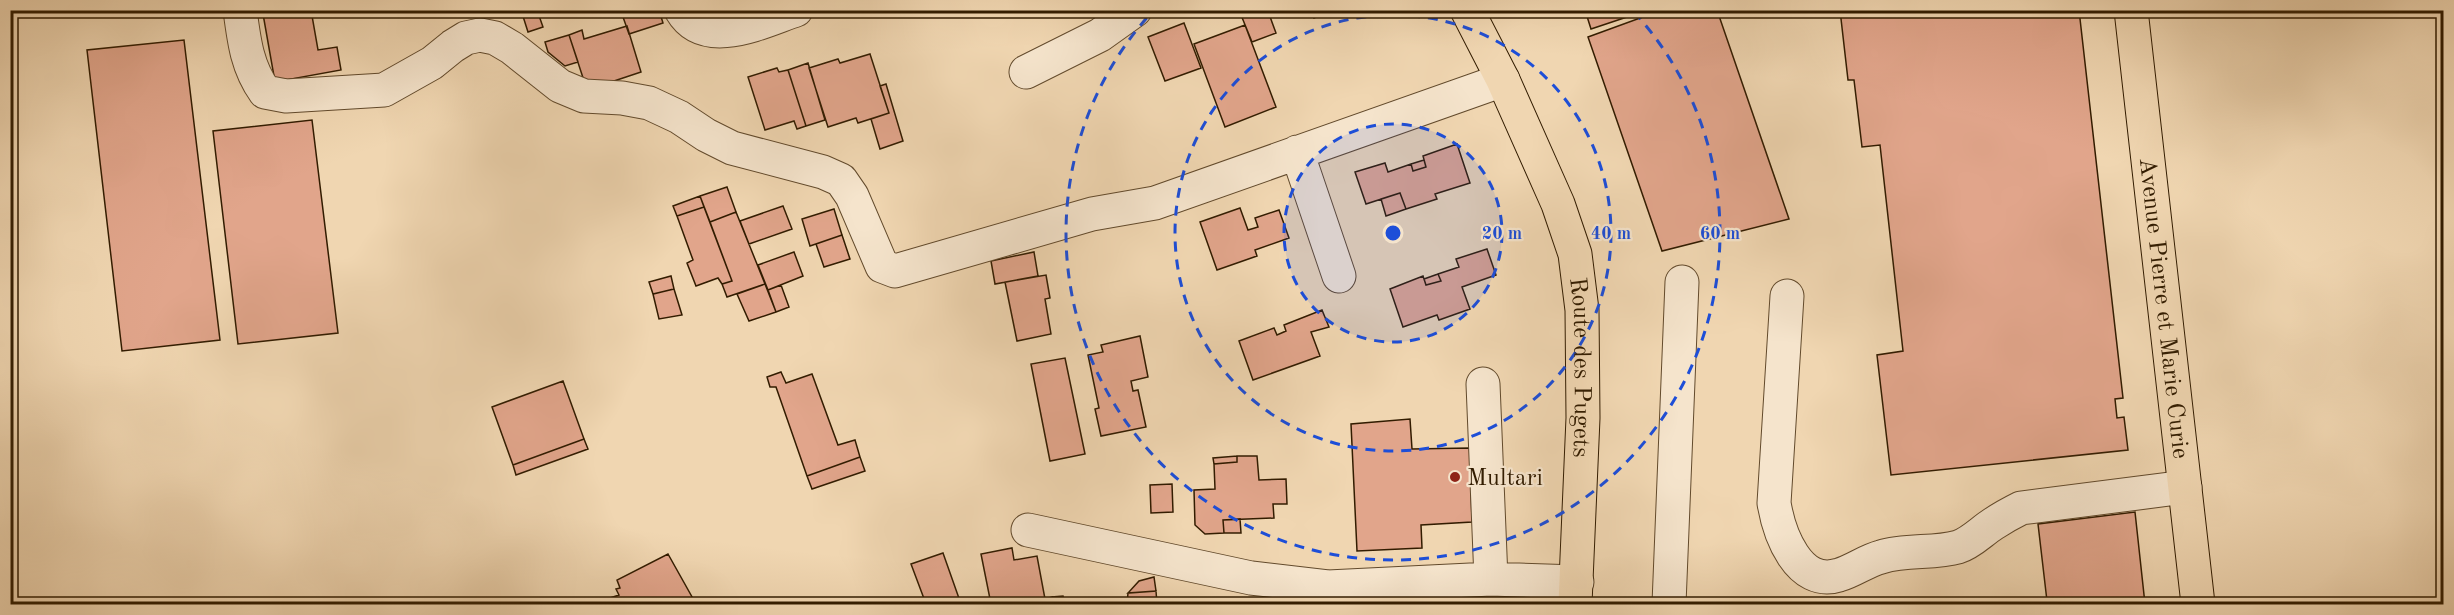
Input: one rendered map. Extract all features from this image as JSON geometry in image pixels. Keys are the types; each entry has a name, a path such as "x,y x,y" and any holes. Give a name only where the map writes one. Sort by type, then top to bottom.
{"main road":[{"name":"Route des Pugets","path":"1467,10 1503,80 1558,204 1575,254 1582,310 1583,418 1576,593"},
{"name":"Avenue Pierre et Marie Curie","path":"2131,10 2198,604"}],"street":[{"path":"240,10 247,60 255,78 265,92 286,96 384,90 432,63 466,38 480,35 495,38 512,48 560,86 576,93 584,96 622,98 649,103 679,117 706,135 732,148 823,172 841,180 852,196 882,266 895,271 1092,214 1155,202 1503,80"},
{"path":"681,10 686,18 705,29 730,32 796,10"},
{"path":"1026,72 1100,35 1135,10"},
{"path":"1297,152 1340,276"},
{"path":"1669,604 1682,282"},
{"path":"1787,296 1774,503 1778,524 1789,549 1804,568 1822,578 1838,576 1882,556 1959,547 2021,508 2185,487"},
{"path":"1483,384 1491,579"},
{"path":"1028,530 1251,578 1328,587 1491,579 1576,593"}],"building":[{"path":"280,10 311,10 318,50 337,47 341,70 275,82 263,14"},
{"path":"521,10 537,10 543,27 528,32"},
{"path":"646,10 659,10 663,23 629,34 623,17"},
{"path":"1239,10 1278,10 1269,14 1276,33 1252,42"},
{"path":"1312,10 1334,10 1314,18"},
{"path":"1585,10 1648,10 1591,29"},
{"path":"1662,10 1717,10 1789,219 1662,251 1588,37"},
{"path":"1840,10 2079,10 2123,398 2115,399 2117,418 2124,417 2128,450 1891,475 1877,355 1903,351 1880,145 1862,147 1854,80 1848,80"},
{"path":"1184,23 1201,68 1165,81 1148,37"},
{"path":"1245,25 1276,107 1225,127 1194,44"},
{"path":"627,26 641,72 587,90 569,35 582,30 584,39"},
{"path":"569,35 578,62 565,66 548,52 545,42"},
{"path":"184,40 220,340 122,351 87,50"},
{"path":"870,54 889,113 858,123 856,118 828,127 809,68 838,59 840,63"},
{"path":"808,63 825,120 806,126 788,70"},
{"path":"777,68 779,72 788,70 806,126 797,129 794,121 765,130 748,77"},
{"path":"886,84 903,141 880,149 871,119 889,113 880,86"},
{"path":"312,120 338,333 238,344 213,131"},
{"path":"1457,144 1470,183 1435,194 1437,199 1406,209 1400,193 1366,204 1355,172 1385,163 1388,172 1411,164 1413,171 1426,167 1423,156"},
{"path":"1424,160 1426,167 1413,171 1411,164"},
{"path":"727,187 736,212 710,222 700,196"},
{"path":"1400,193 1406,209 1386,216 1381,199"},
{"path":"700,196 704,207 677,216 673,206"},
{"path":"783,206 792,229 749,244 740,221"},
{"path":"704,207 732,281 722,284 718,278 696,286 687,263 693,260 677,216"},
{"path":"1240,208 1248,230 1258,227 1255,218 1279,210 1289,238 1255,250 1257,256 1217,270 1200,222"},
{"path":"834,209 842,235 810,246 802,219"},
{"path":"736,212 765,284 727,297 722,284 732,281 710,222"},
{"path":"842,235 850,259 824,267 816,244"},
{"path":"1487,249 1496,275 1462,287 1470,309 1439,320 1437,315 1403,327 1390,289 1423,276 1426,285 1441,281 1438,274 1459,267 1456,259"},
{"path":"794,252 803,276 768,290 758,265"},
{"path":"1034,252 1038,276 995,284 991,261"},
{"path":"1438,274 1441,281 1426,285 1424,279"},
{"path":"1046,275 1050,298 1045,299 1051,334 1017,341 1005,282"},
{"path":"671,276 674,289 653,294 649,282"},
{"path":"765,284 776,312 749,321 737,294"},
{"path":"781,285 789,307 776,312 768,290"},
{"path":"674,289 682,315 659,319 653,294"},
{"path":"1322,310 1329,327 1311,332 1320,356 1253,380 1239,341 1274,328 1277,335 1286,331 1284,325"},
{"path":"1140,336 1148,377 1131,381 1133,391 1138,390 1146,427 1101,436 1095,409 1099,408 1088,355 1103,352 1101,345"},
{"path":"1065,358 1085,454 1050,461 1031,364"},
{"path":"781,372 786,383 812,374 838,445 855,440 860,457 807,476 776,387 770,387 767,377"},
{"path":"563,381 584,439 513,465 492,407"},
{"path":"1410,419 1412,449 1470,448 1472,522 1421,525 1422,548 1357,551 1351,424"},
{"path":"584,439 588,449 516,475 513,465"},
{"path":"1237,456 1257,456 1259,480 1286,479 1287,504 1273,504 1274,518 1223,520 1224,533 1205,534 1195,525 1194,490 1215,489 1214,464 1237,462"},
{"path":"1237,456 1237,462 1214,464 1213,458"},
{"path":"860,457 865,471 812,489 807,476"},
{"path":"1172,484 1173,512 1151,513 1150,485"},
{"path":"2135,512 2145,604 2015,604 2047,601 2038,524"},
{"path":"1240,519 1241,533 1224,533 1223,520"},
{"path":"1012,548 1014,560 1037,556 1045,599 1052,597 1053,604 991,604 981,554"},
{"path":"943,553 961,604 926,604 911,564"},
{"path":"668,554 696,604 592,604 619,595 616,589 620,588 617,580"},
{"path":"1154,577 1156,591 1128,593 1139,581"},
{"path":"1156,591 1157,604 1127,604 1128,593"},
{"path":"1063,596 1065,604 1053,604 1052,597"},
{"path":"1216,598 1217,604 1191,604 1191,600"}],"place":[{"name":"Multari","path":"1455,477"}]}
